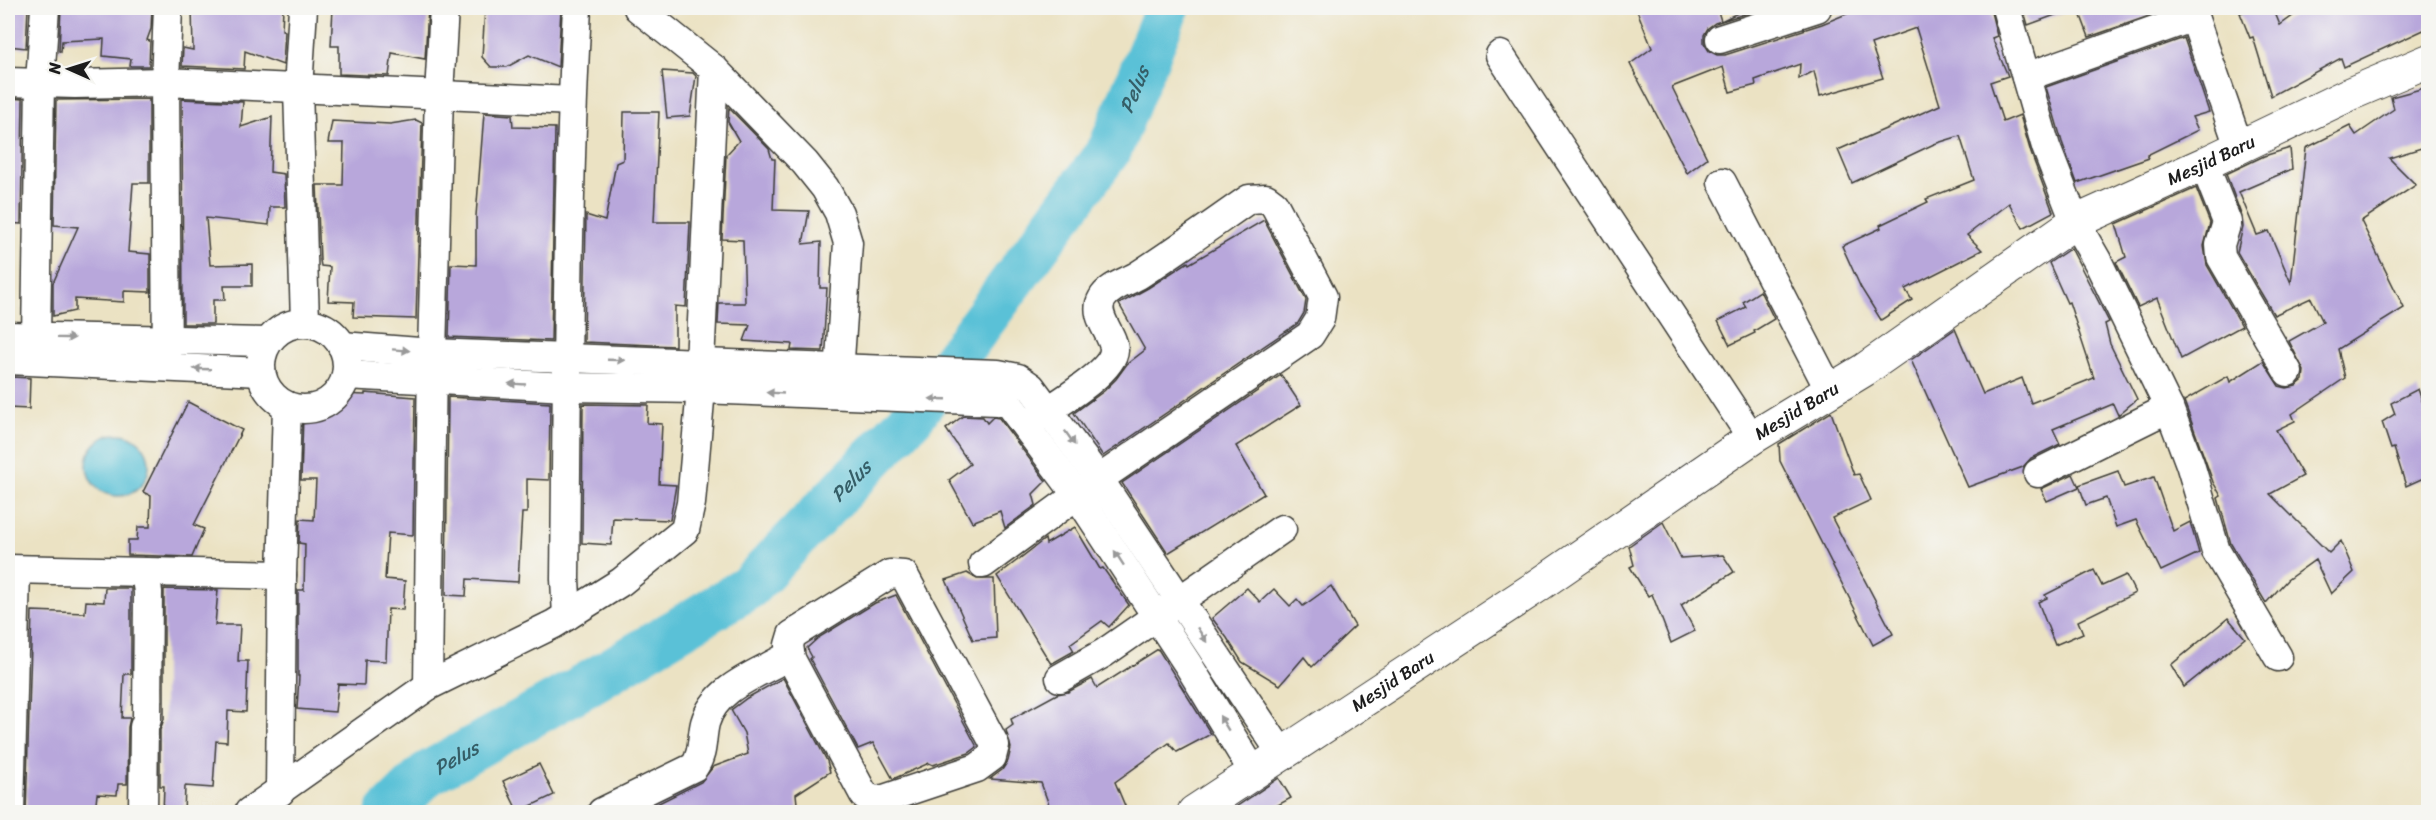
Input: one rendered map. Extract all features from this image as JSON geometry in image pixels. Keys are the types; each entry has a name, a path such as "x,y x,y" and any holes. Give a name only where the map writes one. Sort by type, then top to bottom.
{"street":[{"path":"37,349 39,82 45,8"},
{"path":"166,354 165,82 168,8"},
{"path":"303,8 298,89 306,322"},
{"path":"428,686 432,366 439,94 444,8"},
{"path":"567,615 565,579 566,358 572,101 577,8"},
{"path":"638,8 714,69 805,163 825,188 839,213 848,243 847,382"},
{"path":"1720,39 1817,8"},
{"path":"2006,8 2046,147 2075,222 2098,262 2169,408 2190,464 2216,551 2278,657"},
{"path":"2026,77 2192,12 2239,147"},
{"path":"1500,55 1752,438"},
{"name":"Mesjid Baru","path":"1201,811 1282,754 1536,587 1752,438 1864,370 2075,222 2204,164 2350,94 2428,61"},
{"path":"249,813 428,686 567,615 621,582 685,530 691,503 701,376 714,69"},
{"path":"8,82 165,82 572,101"},
{"path":"2204,164 2227,222 2220,245 2221,257 2288,372"},
{"path":"1722,182 1830,391"},
{"path":"983,564 1088,487 1310,335 1320,319 1323,297 1274,204 1266,198 1249,199 1138,276 1108,291 1101,300 1100,310 1114,349 1112,358 1082,389 1037,417"},
{"path":"306,322 320,325 333,333 342,346 347,360 346,375 340,389 330,400 317,408 302,410 287,406 274,398 265,386 261,372 261,357 267,342 277,331 291,324 306,322"},
{"path":"8,336 37,349 166,354 261,372"},
{"path":"166,354 267,342"},
{"path":"342,346 432,366 567,387 701,376"},
{"path":"8,360 37,349"},
{"path":"346,375 432,366 566,358 701,376 997,387 1018,378 1031,387 1037,417 1088,487 1180,601 1282,754"},
{"path":"280,792 282,575 287,406"},
{"path":"2038,473 2169,408"},
{"path":"1088,487 1156,615 1190,666 1254,773"},
{"path":"1060,678 1104,653 1282,529"},
{"path":"10,813 12,569 282,575"},
{"path":"143,813 144,727 147,719 148,591 145,572"},
{"path":"890,574 904,575 996,746 992,757 977,768 884,799 874,800 864,795 791,659 789,645 792,635 890,574"},
{"path":"603,813 694,767 701,753 703,729 708,710 723,693 785,658 791,659"}],"water":[{"path":"112,434 124,434 140,443 147,453 149,465 147,477 140,487 124,496 112,496 101,491 92,482 87,471 87,459 92,448 101,439"}],"building":[{"path":"10,8 28,8 26,48 8,46"},
{"path":"61,8 152,8 151,29 147,40 150,41 149,66 130,66 131,59 103,56 104,39 62,41 61,52 59,51"},
{"path":"192,8 283,8 282,30 285,31 283,65 245,51 244,69 182,66 183,48 193,50"},
{"path":"333,8 428,8 425,59 392,53 389,76 339,74 339,46 331,46"},
{"path":"485,8 561,8 558,67 529,55 507,67 491,67 482,57"},
{"path":"1636,8 1717,8 1721,21 1748,8 1764,8 1715,23 1708,28 1704,35 1704,43 1709,51 1717,55 1725,55 1822,24 1861,8 1990,8 1997,36 1992,38 2008,76 1990,82 2003,122 2020,115 2031,153 2053,212 2023,228 2009,203 1967,235 1982,250 1905,289 1912,300 1881,320 1861,288 1842,246 1928,202 1926,199 1974,180 1960,136 1934,144 1852,183 1838,150 1940,105 1916,28 1871,44 1883,78 1820,96 1814,71 1799,79 1800,64 1755,80 1756,85 1730,92 1723,67 1672,87 1707,158 1687,173 1630,64 1652,48"},
{"path":"2023,8 2069,8 2069,10 2028,25"},
{"path":"2078,8 2172,8 2089,37"},
{"path":"2251,8 2273,8 2280,25 2304,8 2428,8 2428,28 2344,67 2341,58 2271,96 2253,37 2250,38 2240,13"},
{"path":"2184,38 2209,112 2192,117 2198,130 2147,155 2149,158 2077,183 2046,87"},
{"path":"662,71 693,73 696,76 690,116 667,118"},
{"path":"2428,87 2428,146 2389,158 2416,185 2361,221 2404,308 2338,349 2345,378 2292,414 2295,421 2276,430 2303,476 2270,494 2329,553 2341,541 2354,572 2331,594 2315,560 2287,580 2266,603 2231,544 2218,498 2221,496 2213,482 2184,401 2228,376 2230,382 2263,361 2279,386 2287,388 2296,386 2303,380 2304,371 2289,341 2323,322 2311,298 2274,315 2237,252 2243,227 2242,217 2226,174 2264,156 2290,148 2292,169 2239,192 2257,235 2269,231 2291,283 2306,148 2350,126 2356,135 2394,109 2391,97"},
{"path":"8,98 23,99 21,224 8,223"},
{"path":"149,99 149,183 133,183 128,252 150,254 150,292 124,291 124,302 75,299 75,311 53,316 53,283 78,227 54,225 56,100"},
{"path":"182,99 243,102 241,127 272,117 270,172 284,174 285,207 270,207 269,225 206,218 210,265 252,264 252,286 224,286 225,300 213,300 213,324 183,324"},
{"path":"729,108 769,149 772,159 775,159 773,210 809,211 803,244 821,242 820,288 827,288 823,351 791,350 792,344 744,341 750,325 718,324 719,303 745,303 743,240 722,239 726,155 739,141 728,122"},
{"path":"624,112 659,112 654,222 690,222 686,307 675,306 675,346 584,342 586,215 605,221 616,163 623,160"},
{"path":"484,113 512,115 513,127 555,128 551,341 449,337 451,264 476,265 476,216"},
{"path":"416,120 422,123 416,319 353,317 354,302 328,301 330,267 321,266 320,260 317,185 343,185 344,143 328,143 332,121 390,124"},
{"path":"2196,188 2210,223 2204,246 2207,265 2242,326 2181,359 2157,298 2138,307 2116,262 2126,257 2116,224"},
{"path":"1264,220 1306,300 1304,313 1298,323 1103,456 1074,413 1104,391 1127,364 1145,350 1119,304"},
{"path":"2071,248 2109,322 2105,324 2110,344 2137,399 2118,415 2113,404 2053,429 2060,444 2031,458 2023,467 1968,487 1911,360 1955,329 1983,394 2022,378 2031,403 2094,378 2069,302 2067,303 2049,263"},
{"path":"1760,291 1774,319 1754,331 1755,333 1730,345 1718,321 1746,307 1743,302"},
{"path":"1281,375 1301,405 1236,446 1264,494 1168,553 1122,483"},
{"path":"12,377 30,378 29,409 8,408 8,387"},
{"path":"2418,389 2428,418 2428,476 2406,486 2394,448 2391,449 2382,422 2395,414 2391,403"},
{"path":"365,393 415,397 413,535 388,533 385,579 405,581 403,610 388,609 386,661 365,660 364,685 338,684 335,712 297,709 298,590 304,590 305,544 299,543 300,519 314,520 316,480 301,480 303,416 322,417 323,411 338,412 339,394 365,395"},
{"path":"448,397 550,403 549,480 527,479 527,513 522,513 518,582 467,579 466,596 446,595"},
{"path":"188,402 242,430 194,525 204,529 192,557 128,555 128,540 137,540 138,527 150,527 151,496 143,492"},
{"path":"583,404 648,405 647,423 662,424 659,484 676,485 670,520 613,518 611,545 582,543"},
{"path":"1831,412 1854,475 1859,474 1871,500 1832,518 1893,634 1873,645 1780,461 1779,444"},
{"path":"963,416 983,417 987,423 993,417 999,418 1046,481 1033,494 1036,505 1005,528 1000,511 972,522 949,480 970,464 946,429"},
{"path":"2118,471 2124,487 2154,477 2173,531 2190,522 2199,553 2161,571 2136,520 2116,527 2106,498 2086,505 2079,485"},
{"path":"2073,474 2079,487 2047,501 2041,489"},
{"path":"1663,522 1681,558 1723,555 1734,572 1681,605 1695,631 1671,643 1652,594 1648,596 1630,567 1634,565 1629,546"},
{"path":"1075,527 1100,569 1103,568 1129,605 1109,627 1102,621 1070,644 1074,651 1051,664 997,576 1045,539 1046,544"},
{"path":"2094,570 2102,586 2126,575 2135,593 2078,621 2083,633 2055,645 2038,602 2047,598 2045,595"},
{"path":"967,573 977,579 994,579 996,638 973,640 946,580"},
{"path":"1331,586 1355,626 1312,667 1304,657 1280,685 1242,662 1212,618 1247,588 1260,602 1274,589 1290,606 1297,599 1303,606"},
{"path":"105,588 131,588 131,674 124,674 122,718 130,718 127,784 118,784 117,795 97,794 95,813 26,813 32,611 85,613 86,601 104,602"},
{"path":"164,589 218,590 215,625 240,625 238,661 248,661 246,712 228,711 227,742 216,741 213,788 185,786 184,813 163,813 164,786 160,786 160,730 164,719"},
{"path":"896,595 977,747 969,753 933,765 929,763 893,779 873,743 858,749 810,659 812,657 807,648 818,638 875,603"},
{"path":"2228,618 2245,638 2184,687 2171,665"},
{"path":"1158,649 1211,734 1177,752 1169,743 1115,782 1128,813 1052,813 1041,783 990,779 1002,770 1008,761 1011,748 1006,730 1013,725 1011,719 1057,694 1068,692 1092,679 1097,688"},
{"path":"783,678 827,761 830,772 796,794 798,813 639,813 701,782 713,767 748,754 744,733 731,710 747,698"},
{"path":"539,764 554,795 518,812 503,781"},
{"path":"1279,778 1291,798 1263,813 1227,813"}],"waterway":[{"name":"Pelus","path":"388,812 427,774 586,685 749,587 912,417 1110,149 1167,8"}]}
